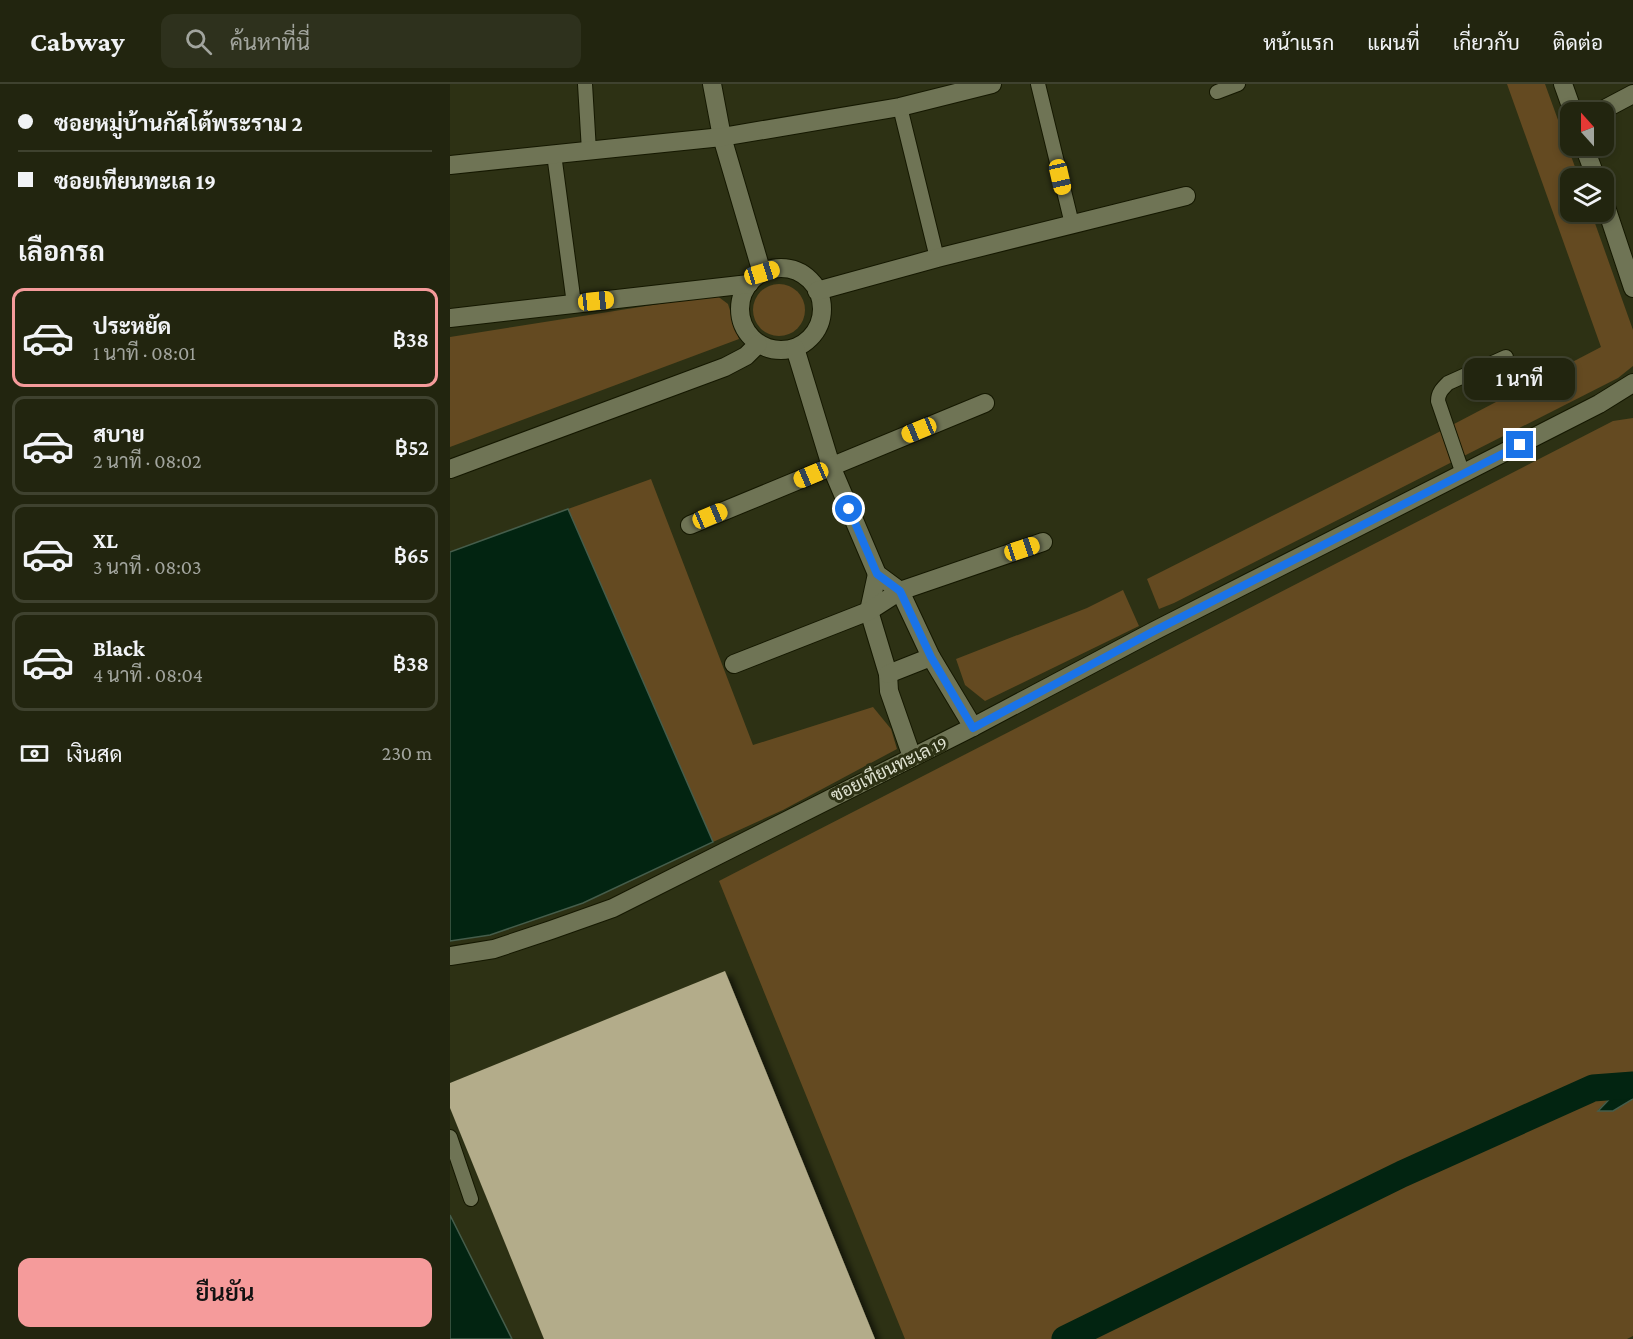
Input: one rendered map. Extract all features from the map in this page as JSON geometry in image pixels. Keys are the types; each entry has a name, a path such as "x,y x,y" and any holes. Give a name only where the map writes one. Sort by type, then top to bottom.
{"street":[{"path":"712,84 755,279"},
{"path":"450,165 722,137 900,107 992,84"},
{"path":"1563,84 1569,102"},
{"path":"1614,104 1633,94"},
{"path":"818,291 936,258 1186,196"},
{"path":"1611,222 1633,288"},
{"path":"450,318 574,304 755,279 774,269 787,269 800,273 810,280 818,291 822,304 821,318 816,330 806,341 795,348 782,350 758,344 750,336 740,316 740,305 743,294 755,279"},
{"path":"450,469 725,367 746,356 758,344"},
{"path":"795,348 831,466 877,574 900,591 931,657 973,728"},
{"name":"ซอยเทียนทะเล 19","path":"450,956 494,949 613,908 973,728 1154,631 1599,404 1633,383"},
{"path":"690,525 985,403"},
{"path":"734,664 869,611 900,591 1043,543"},
{"path":"877,574 869,611 888,674 889,691 912,757"},
{"path":"888,674 931,657"}],"lane":[{"path":"585,84 589,151"},
{"path":"1038,84 1071,224"},
{"path":"1217,92 1238,84"},
{"path":"900,107 936,258"},
{"path":"554,154 574,304"},
{"path":"1463,474 1438,397 1448,383 1506,357"},
{"path":"450,1137 471,1199"}],"shaded area":[{"path":"1507,84 1545,84 1560,125 1560,156 1571,156 1575,168 1560,168 1560,222 1595,222 1633,330 1633,366 1618,378 1159,609 1147,579 1435,434 1601,347"},
{"path":"779,284 789,286 797,292 803,300 805,310 803,320 797,328 789,334 779,336 769,334 761,328 755,320 753,310 755,300 761,292 769,286"},
{"path":"716,295 728,304 739,339 450,447 450,337"},
{"path":"1633,418 1633,1075 1618,1074 1622,1086 1598,1110 1613,1111 1633,1099 1633,1336 1627,1339 905,1339 719,881 1613,421"},
{"path":"651,479 753,745 873,707 891,729 897,749 783,810 713,842 568,509"},
{"path":"568,509 713,842 583,903 490,935 450,941 450,552"},
{"path":"1123,590 1139,626 985,701 965,685 956,659 1087,608"},
{"path":"1618,1074 1633,1075 1633,1099 1613,1111 1598,1111 1622,1086"},
{"path":"450,1215 512,1339 450,1339"}],"building":[{"path":"725,971 875,1339 544,1339 450,1108 450,1083"}],"waterway":[{"path":"1065,1339 1402,1174 1593,1088 1633,1085"}],"route":[{"path":"849,509 877,574 900,591 931,657 973,728 1154,631 1520,445"}]}
